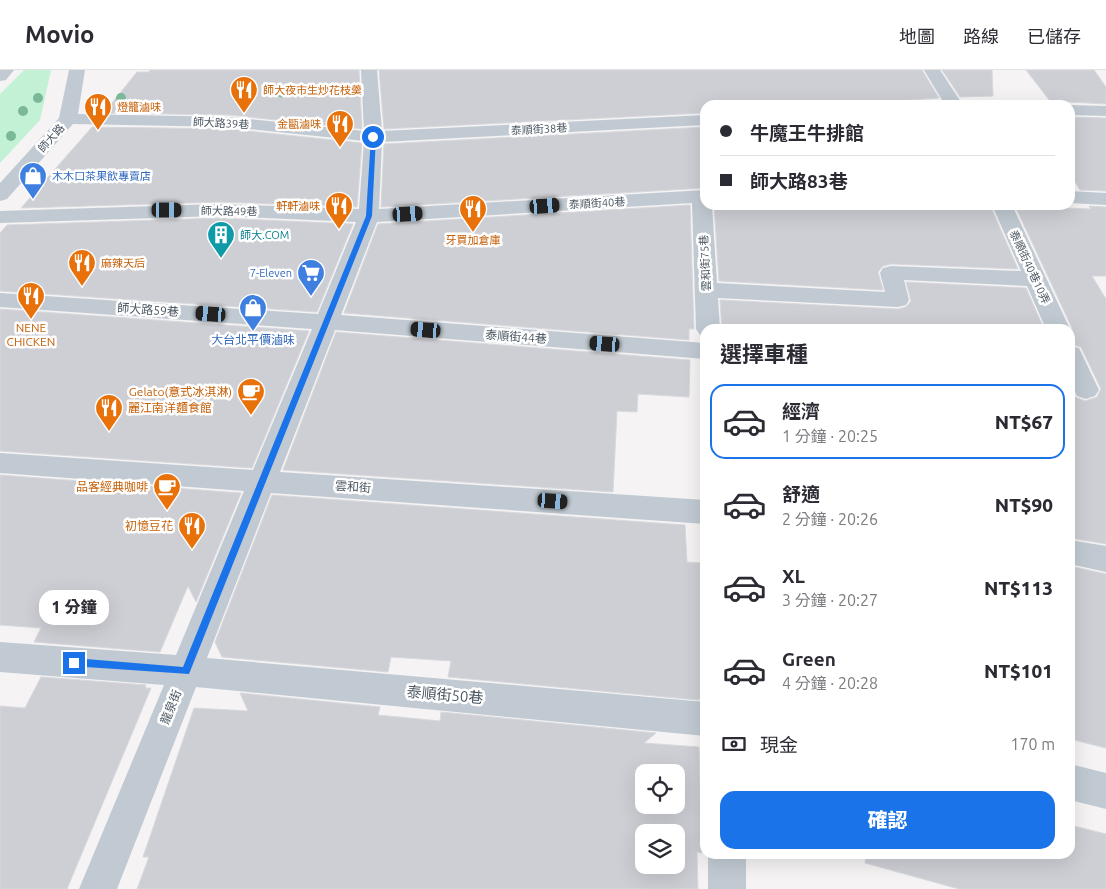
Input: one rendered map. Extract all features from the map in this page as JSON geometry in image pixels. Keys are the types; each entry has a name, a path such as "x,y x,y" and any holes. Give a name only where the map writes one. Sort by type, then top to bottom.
{"street":[{"path":"0,76 6,70"},
{"name":"師大路","path":"0,195 7,178 68,119 77,70"},
{"name":"龍泉街","path":"98,889 369,216 373,137 369,70"},
{"path":"932,70 951,100"},
{"path":"1075,110 1106,111"},
{"name":"師大路39巷","path":"68,119 229,122 373,137"},
{"name":"泰順街38巷","path":"373,137 700,120"},
{"name":"泰順街40巷","path":"369,216 700,196"},
{"path":"1075,198 1106,199"},
{"name":"師大路49巷","path":"0,217 219,210 369,216"},
{"name":"雲和街75巷","path":"703,210 708,324"},
{"name":"泰順街40巷10弄","path":"1004,210 1056,324"},
{"path":"706,290 898,300 891,273 1036,279"},
{"name":"師大路59巷","path":"0,300 326,322"},
{"name":"泰順街44巷","path":"326,322 700,351"},
{"path":"1075,365 1087,390"},
{"name":"雲和街","path":"0,463 700,512"},
{"path":"1075,553 1106,559"},
{"name":"泰順街50巷","path":"0,657 186,671 700,719"},
{"path":"1075,783 1106,791"},
{"path":"727,859 727,889"}],"green space":[{"path":"24,70 51,70 40,120 0,163 0,94"}],"building":[{"path":"150,70 359,70 362,129 229,115 104,113 137,72 149,72"},
{"path":"379,70 922,70 939,98 911,100 700,100 700,113 384,129"},
{"path":"942,70 992,70 993,96 960,97"},
{"path":"1026,70 1094,70 1106,87 1106,104 1075,102 1075,100 1049,100"},
{"path":"1075,117 1106,118 1106,191 1080,190 1075,182"},
{"path":"92,127 229,129 362,143 357,207 219,202 21,208"},
{"path":"700,127 700,188 381,207 384,144"},
{"path":"690,205 694,329 689,329 689,340 344,313 378,224"},
{"path":"1089,206 1106,207 1106,276 1092,276 1106,299 1106,544 1075,539 1075,397 1085,401 1097,397 1101,389 1081,347 1075,345 1075,324 1070,324 1017,210 1075,210 1075,208 1091,209"},
{"path":"714,210 992,210 1018,269 891,264 883,266 878,272 883,290 719,281"},
{"path":"219,218 353,224 317,312 0,291 0,233 7,225"},
{"path":"906,282 1026,288 1042,324 722,324 720,300 898,309 906,307 911,301"},
{"path":"0,309 309,331 252,468 0,451"},
{"path":"336,332 690,360 689,397 638,394 637,412 617,411 613,492 283,470"},
{"path":"0,475 241,493 196,602 188,586 160,652 34,642 41,628 0,625"},
{"path":"272,495 685,525 687,562 700,563 700,699 698,700 448,677 451,661 391,657 388,672 222,657 215,642"},
{"path":"1075,567 1106,574 1106,748 1075,740"},
{"path":"41,677 146,685 145,688 151,688 67,889 0,889 0,706 25,708"},
{"path":"240,693 380,707 378,715 440,721 441,712 656,733 644,743 699,747 700,853 697,852 698,889 137,889 149,857 143,857 194,708 248,711"},
{"path":"1075,826 1106,834 1106,889 959,889 865,863 865,859 1075,859"}],"place":[{"name":"師大夜市生炒花枝羹","path":"244,114"},
{"name":"燈籠滷味","path":"98,131"},
{"name":"金甌滷味","path":"340,148"},
{"name":"木木口茶果飲專賣店","path":"33,200"},
{"name":"軒軒滷味","path":"339,230"},
{"name":"牙買加倉庫","path":"473,233"},
{"name":"師大.COM","path":"221,259"},
{"name":"麻辣天后","path":"82,287"},
{"name":"7-Eleven","path":"311,297"},
{"name":"NENE CHICKEN","path":"31,320"},
{"name":"大台北平價滷味","path":"253,332"},
{"name":"Gelato(意式冰淇淋)","path":"251,416"},
{"name":"麗江南洋麵食館","path":"109,432"},
{"name":"品客經典咖啡","path":"167,511"},
{"name":"初憶豆花","path":"192,550"}],"route":[{"path":"74,663 186,671 369,216 373,137"}]}
